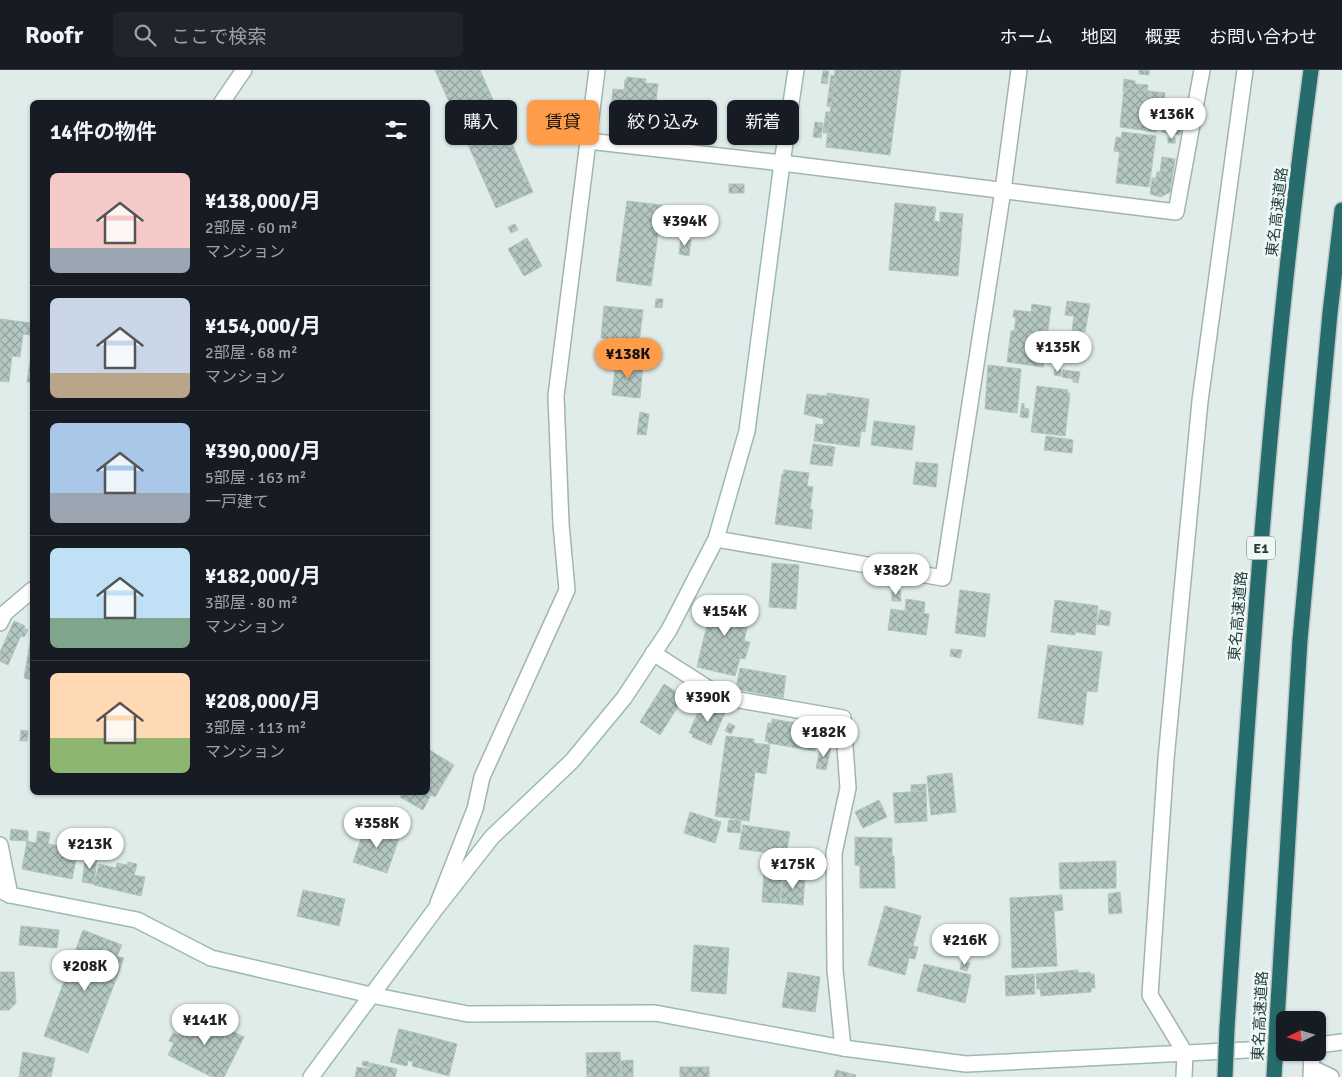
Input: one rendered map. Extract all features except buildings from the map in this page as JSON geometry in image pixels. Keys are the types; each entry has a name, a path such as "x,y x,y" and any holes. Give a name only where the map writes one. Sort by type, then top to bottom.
{"highway":[{"name":"東名高速道路","path":"1225,1077 1253,638 1283,307 1312,70"},
{"name":"東名高速道路","path":"1274,1077 1300,640 1329,323 1342,210"}],"street":[{"path":"223,100 244,70"},
{"path":"593,100 597,70"},
{"path":"310,1077 437,907 492,837 572,761 624,698 653,652 670,630 716,539 748,432 782,163 796,70"},
{"path":"716,539 943,578 1003,190 1019,70"},
{"path":"599,142 1176,212 1202,70"},
{"path":"1184,1077 1185,1053 1150,995 1166,759 1200,400 1245,70"},
{"path":"437,907 475,809 482,777 567,590 561,524 556,396 587,145"},
{"path":"0,623 5,613 30,592"},
{"path":"653,652 722,697 844,718 848,788 834,853 834,970 842,1048"},
{"path":"0,845 5,892 137,920 210,958 371,995 468,1014 655,1013 842,1048 966,1064 1276,1048"},
{"path":"1326,1044 1342,1042"},
{"path":"1311,1072 1331,1077"}]}
